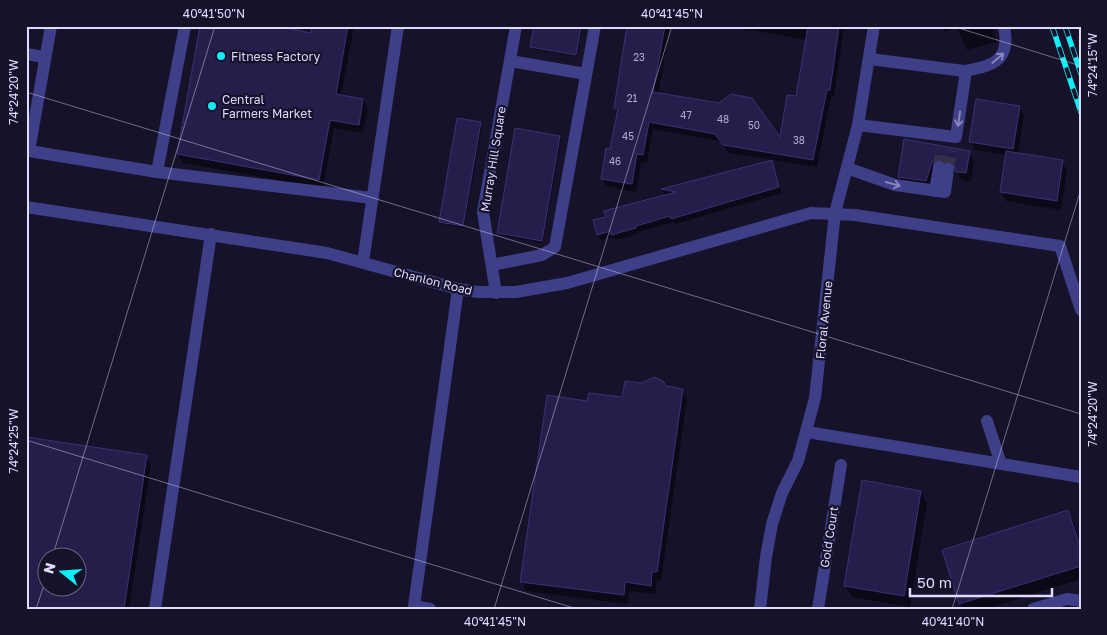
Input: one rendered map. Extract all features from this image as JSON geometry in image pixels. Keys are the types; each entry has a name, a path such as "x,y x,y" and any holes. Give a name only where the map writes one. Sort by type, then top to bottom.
{"street":[{"path":"51,26 29,151 157,172 372,198"},
{"path":"157,172 185,26"},
{"path":"363,262 398,26"},
{"name":"Murray Hill Square","path":"496,293 483,212 516,26"},
{"path":"492,265 542,255 555,247 595,26"},
{"name":"Floral Avenue","path":"760,609 772,524 807,432 815,398 835,213 858,126 874,26"},
{"path":"870,59 966,71 986,66 998,60 1004,54 1006,41 1004,26"},
{"path":"26,54 46,57"},
{"path":"510,61 586,74"},
{"path":"858,126 956,137 966,71"},
{"path":"946,149 947,136"},
{"path":"847,168 895,185 945,192 943,168"},
{"name":"Chanlon Road","path":"26,207 326,253 458,289 496,293 544,288 811,213 835,213 1060,246 1081,310"},
{"path":"155,609 211,234"},
{"path":"430,609 414,606 458,289"},
{"path":"987,421 1001,464"},
{"path":"807,432 1081,477"},
{"name":"Gold Court","path":"818,609 841,465"},
{"path":"1034,609 1067,598 1081,601"}],"building":[{"path":"200,26 276,26 311,33 312,26 348,26 336,94 363,99 359,125 330,120 319,180 177,154"},
{"path":"534,26 581,26 576,55 530,47"},
{"path":"627,26 665,26 653,92 719,103 731,94 752,98 780,137 787,95 796,96 808,26 839,26 830,90 827,90 813,160 723,145 715,134 649,122 643,155 637,154 632,184 601,179 606,148 610,149 618,109 614,108"},
{"path":"976,99 1020,106 1013,149 969,142"},
{"path":"457,118 481,122 463,226 439,222"},
{"path":"515,128 560,136 542,241 497,233"},
{"path":"904,139 970,151 966,173 956,172 953,163 940,159 932,162 926,181 898,177"},
{"path":"1006,151 1063,160 1057,201 1000,192"},
{"path":"772,160 779,187 671,219 670,216 611,235 610,231 597,235 593,220 606,217 604,211 676,192 661,189"},
{"path":"654,377 663,381 666,386 683,389 657,572 652,572 651,586 625,582 624,595 520,582 547,395 587,401 589,393 622,397 625,381 642,383"},
{"path":"26,437 147,455 124,609 26,609"},
{"path":"862,480 921,491 904,596 844,586"},
{"path":"1068,510 1081,549 1081,566 959,604 942,550"}],"tunnel":[{"path":"939,167 941,149"},
{"path":"948,169 951,150"}],"railway":[{"path":"1052,26 1081,112"},
{"path":"1065,26 1081,74"}],"place":[{"name":"Fitness Factory","path":"221,56"},
{"name":"Central Farmers Market","path":"212,106"}]}
